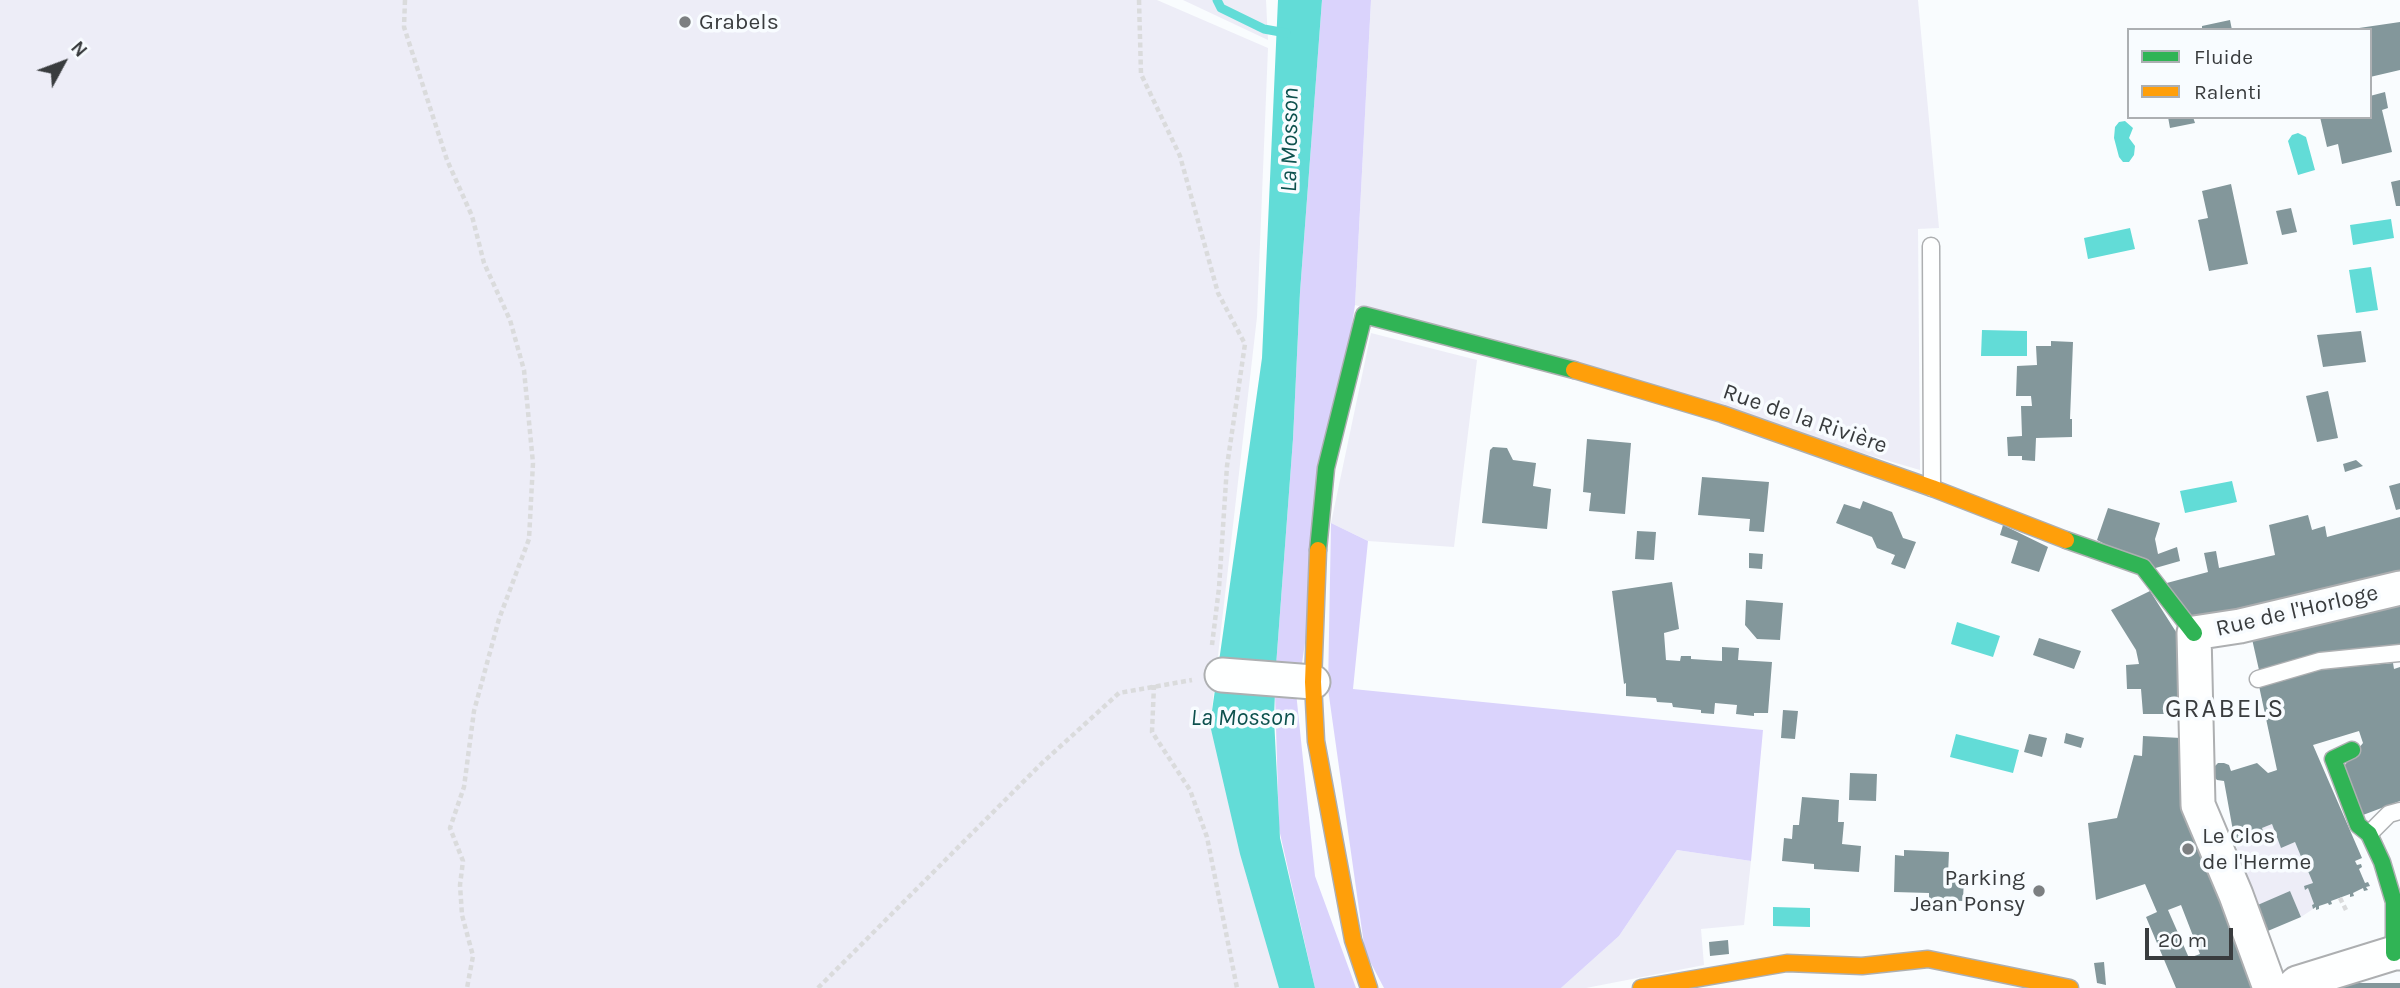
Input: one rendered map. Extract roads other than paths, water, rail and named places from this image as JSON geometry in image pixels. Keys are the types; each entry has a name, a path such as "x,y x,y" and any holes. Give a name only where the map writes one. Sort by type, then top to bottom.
{"street":[{"name":"Rue de la Rivière","path":"1302,681 1326,468 1364,316 1574,370 1721,414 1932,488 2143,567 2194,633"},
{"name":"Rue de l'Horloge","path":"2194,633 2240,626 2400,588"},
{"path":"2194,633 2198,805 2236,895 2270,988"},
{"path":"1222,675 1302,681 1316,741 1353,940 1369,988"},
{"path":"2291,988 2297,983 2397,953 2394,902 2382,862 2369,834 2358,825 2333,759 2352,750"},
{"path":"1642,988 1787,963 1863,971 1927,960 2010,981 2070,988"}],"lane":[{"path":"1931,246 1932,488"},
{"path":"2258,679 2320,661 2400,653"},
{"path":"2369,834 2389,814 2400,811"}],"water":[{"name":"La Mosson","path":"1278,0 1322,0 1300,292 1274,718 1280,838 1315,988 1279,988 1240,854 1210,725 1262,358"},
{"path":"2125,121 2133,128 2129,138 2135,146 2134,155 2129,162 2123,162 2119,157 2114,138 2115,127 2119,122"},
{"path":"2298,133 2306,137 2315,170 2298,175 2288,141 2292,135"},
{"path":"2391,219 2394,238 2353,245 2350,225"},
{"path":"2130,228 2135,249 2088,259 2084,238"},
{"path":"2371,267 2378,310 2356,313 2349,270"},
{"path":"1982,330 2027,331 2027,356 1981,356"},
{"path":"2232,481 2237,502 2185,513 2180,491"},
{"path":"1957,622 2000,636 1993,657 1951,644"},
{"path":"1956,734 2019,750 2013,773 1950,757"},
{"path":"1773,907 1810,908 1810,927 1773,926"}],"waterway":[{"path":"1217,0 1221,8 1264,29 1286,33"}],"place":[{"name":"Grabels","path":"685,22"},
{"name":"Le Clos de l'Herme","path":"2188,849"},
{"name":"Parking Jean Ponsy","path":"2039,891"}],"district":[{"name":"GRABELS","path":"2225,710"}]}
